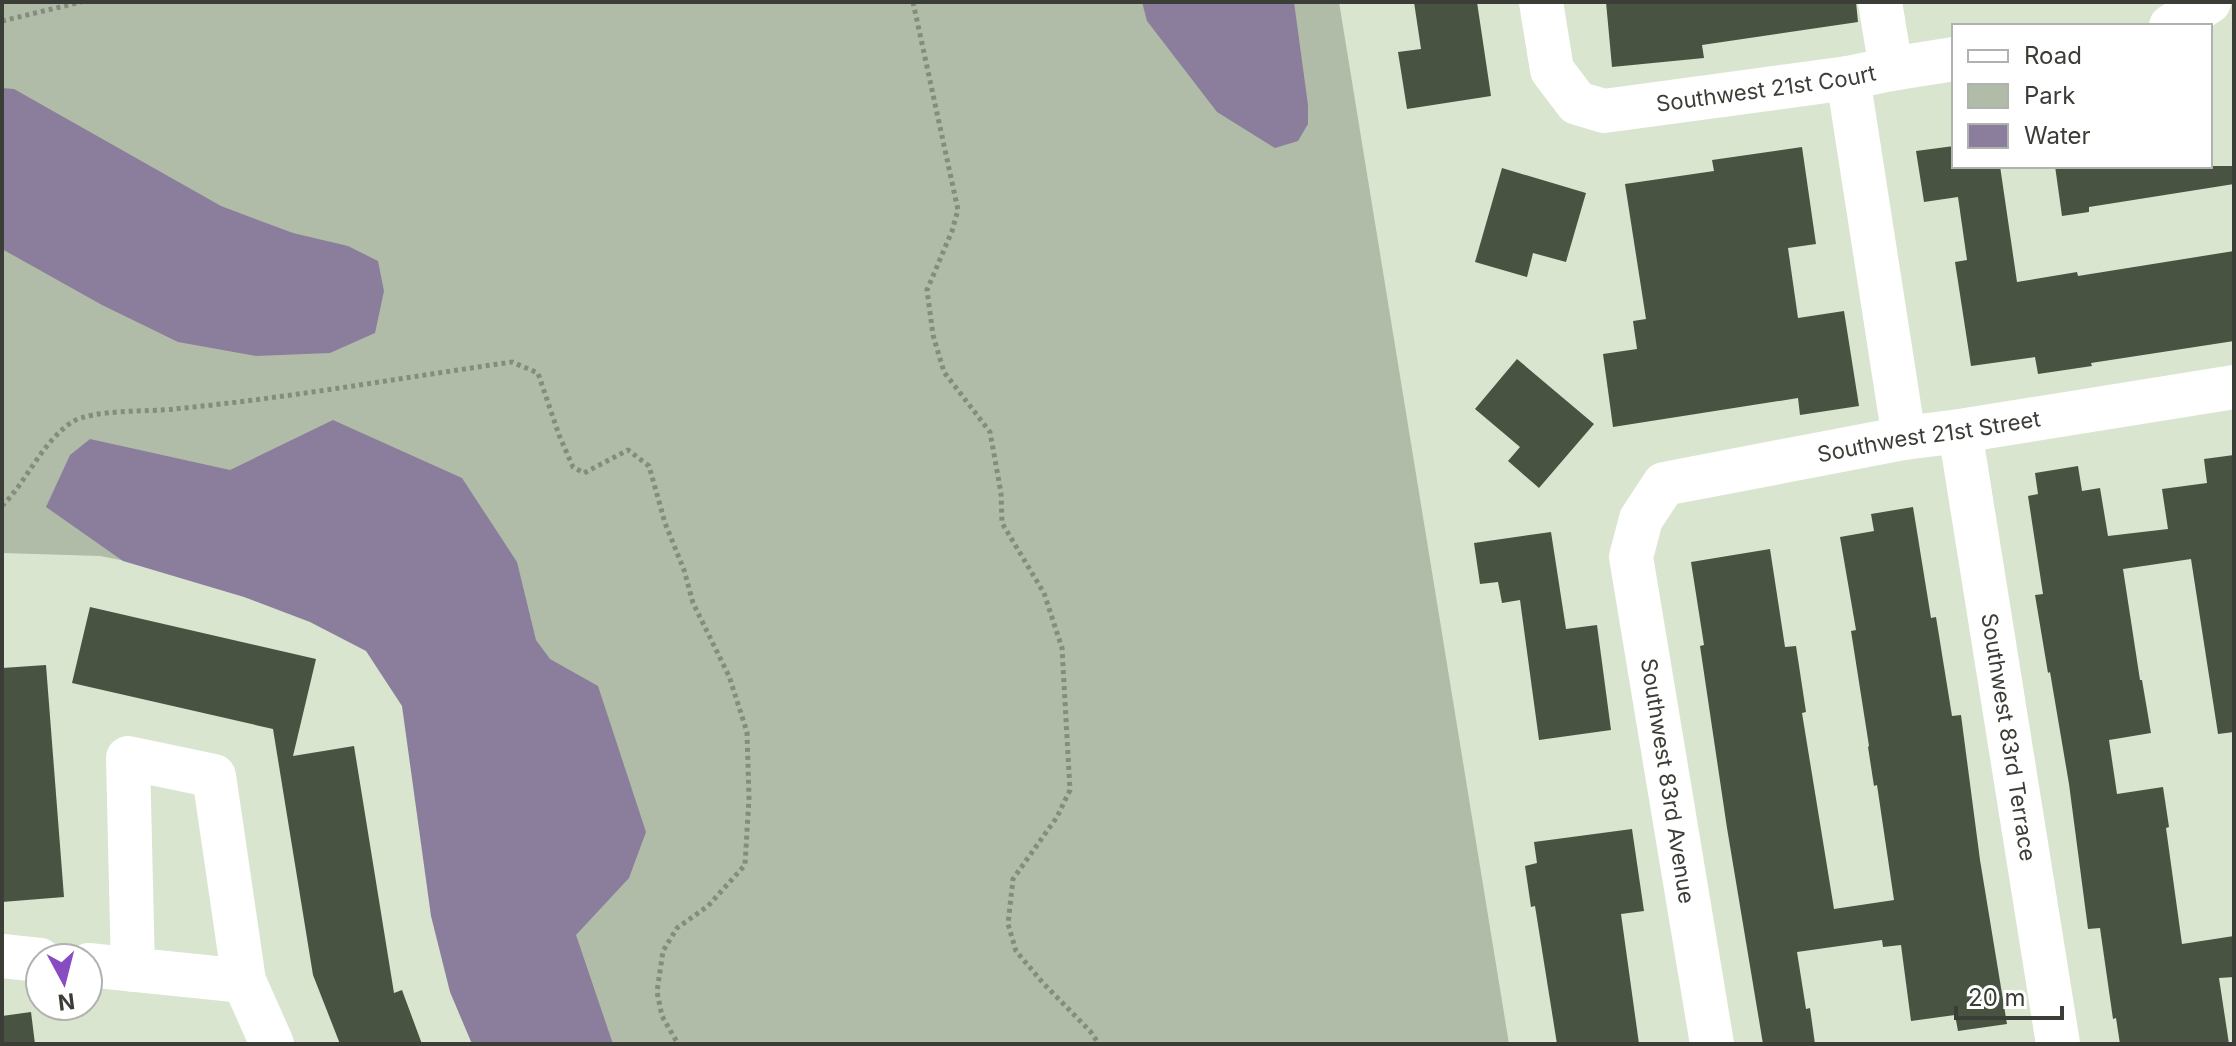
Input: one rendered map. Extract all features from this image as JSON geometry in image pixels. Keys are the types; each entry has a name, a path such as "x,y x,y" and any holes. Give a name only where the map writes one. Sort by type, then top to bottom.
{"street":[{"name":"Southwest 21st Court","path":"1541,2 1552,70 1577,103 1604,111 1848,78 1952,59"},
{"path":"1880,2 1891,69"},
{"path":"2174,24 2209,2"},
{"path":"1848,78 1904,438"},
{"name":"Southwest 21st Street","path":"1641,519 1664,484 1904,438 2234,387"},
{"name":"Southwest 83rd Terrace","path":"1960,431 2058,1044"},
{"name":"Southwest 83rd Avenue","path":"1641,519 1631,557 1712,1044"},
{"path":"133,970 128,758 214,776 244,981 272,1044"},
{"path":"2,956 24,958"},
{"path":"104,967 244,981"}],"path":[{"path":"2,21 81,2"},
{"path":"913,2 958,210 927,290 933,335 944,372 990,432 1001,493 1002,523 1044,593 1062,648 1070,790 1057,817 1013,879 1008,924 1016,951 1099,1044"},
{"path":"2,506 50,443 74,420 111,412 172,410 300,394 512,362 538,373 573,467 584,473 628,450 649,466 693,603 729,676 747,732 749,798 745,865 708,906 677,928 663,951 657,992 662,1016 678,1044"}],"green space":[{"path":"2,2 1339,2 1509,1044 541,1044 410,571 340,603 100,556 2,553"}],"water":[{"path":"1142,2 1294,2 1308,105 1308,124 1298,141 1275,148 1217,112 1147,21"},
{"path":"2,88 14,89 221,206 293,233 348,246 378,261 384,291 375,333 330,353 256,356 178,342 102,305 2,249"},
{"path":"333,420 462,478 517,562 536,640 550,659 598,686 646,832 629,878 576,935 613,1044 472,1044 450,992 431,916 402,706 366,651 310,622 244,597 123,561 46,507 70,455 90,439 230,470"}],"building":[{"path":"1414,2 1477,2 1491,96 1407,109 1398,52 1421,49"},
{"path":"1606,2 1856,2 1858,22 1702,45 1704,58 1612,67"},
{"path":"1952,146 1952,168 2000,168 2017,282 2077,272 2078,276 2234,251 2234,341 2038,374 2035,357 1971,366 1955,262 1967,260 1958,197 1924,202 1916,151"},
{"path":"1802,147 1816,244 1788,248 1798,318 1844,311 1859,406 1800,415 1798,398 1613,427 1603,354 1637,349 1633,321 1646,319 1625,184 1714,171 1712,160"},
{"path":"2234,166 2234,184 2089,207 2089,212 2062,216 2055,168"},
{"path":"1502,168 1586,193 1566,262 1533,253 1527,277 1475,262"},
{"path":"1517,359 1594,424 1539,488 1508,461 1520,447 1475,409"},
{"path":"2234,455 2234,732 2218,734 2191,559 2123,569 2151,733 2109,740 2117,794 2163,787 2182,944 2234,936 2234,977 2219,978 2229,1044 2120,1044 2116,1018 2113,1019 2100,928 2088,929 2069,784 2035,595 2043,594 2028,496 2038,494 2035,473 2078,466 2082,491 2100,488 2108,536 2168,529 2162,489 2207,483 2204,459"},
{"path":"1913,507 1931,618 1936,617 1952,716 1961,715 1980,860 2007,1024 1958,1031 1955,1015 1911,1021 1901,945 1883,947 1882,940 1797,952 1815,1044 1763,1044 1727,828 1691,562 1770,549 1785,647 1796,646 1806,712 1802,713 1834,909 1894,900 1877,785 1874,786 1868,747 1851,631 1856,630 1840,537 1874,531 1871,514"},
{"path":"1551,532 1566,629 1597,625 1611,730 1539,740 1520,600 1502,603 1498,582 1480,584 1474,543"},
{"path":"90,607 316,659 293,756 354,746 394,993 402,990 422,1044 340,1044 313,975 273,729 72,683"},
{"path":"46,665 64,897 2,902 2,668"},
{"path":"1632,829 1644,911 1621,914 1639,1044 1557,1044 1535,906 1531,907 1525,866 1537,863 1534,842"},
{"path":"24,1013 24,1022 32,1022 35,1044 2,1044 2,1016"}]}
